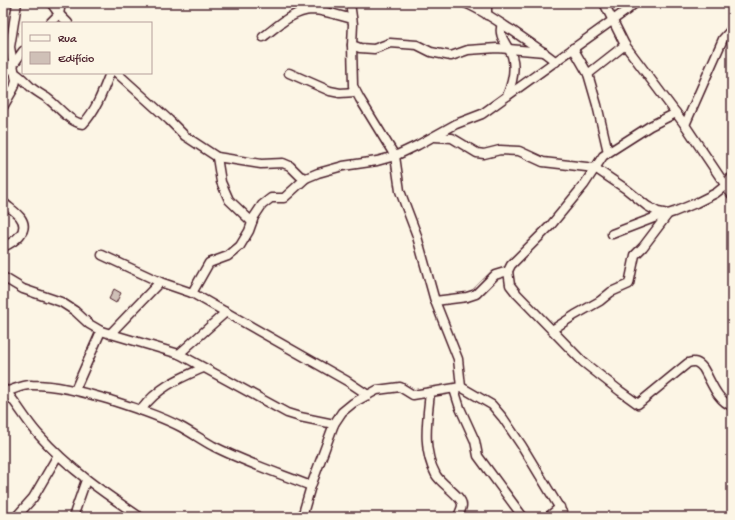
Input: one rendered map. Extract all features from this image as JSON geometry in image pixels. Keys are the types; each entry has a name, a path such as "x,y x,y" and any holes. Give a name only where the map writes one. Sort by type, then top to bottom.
{"street":[{"path":"3,107 14,88 16,81 10,47 17,3"},
{"path":"51,3 67,22"},
{"path":"51,22 59,14 61,3"},
{"path":"357,3 351,11 353,86 395,156 400,191 416,233 435,301 458,359 457,388 460,408 475,441 478,456 523,517"},
{"path":"465,3 502,24 544,52 556,62"},
{"path":"486,3 486,15"},
{"path":"604,3 625,45 676,113 732,195"},
{"path":"192,293 209,263 228,256 240,246 249,231 254,217 262,205 271,198 284,198 306,178 343,166 395,156 456,124 482,114 556,62 635,3"},
{"path":"263,37 288,17 299,12 313,10 351,11"},
{"path":"502,24 500,29 501,35 511,54 513,64 512,84 507,96"},
{"path":"684,125 723,39 732,29"},
{"path":"352,45 360,48 374,49 390,44 417,45 431,52 451,56 468,50 497,48 544,52"},
{"path":"588,74 625,45"},
{"path":"573,48 588,74 608,152"},
{"path":"3,75 13,65 22,52"},
{"path":"15,73 21,76 32,88 47,98 67,116 78,123 83,124 96,107 110,74"},
{"path":"118,74 185,136 217,157 261,164 282,163 290,166 300,176 306,178"},
{"path":"289,74 330,91 340,93 356,92"},
{"path":"435,301 467,297 476,294 495,275 508,270 511,265 551,226 584,185 603,156 650,126 676,113"},
{"path":"432,137 452,138 476,153 484,154 500,150 518,151 543,162 595,168 653,209 658,212 667,213"},
{"path":"217,157 221,182 229,200 252,222"},
{"path":"612,234 696,203 716,193 726,185 732,177"},
{"path":"3,202 21,218 24,226 15,241 3,247"},
{"path":"552,330 600,301 611,292 629,284 635,255 643,247 667,213"},
{"path":"102,255 160,282 192,293 368,394"},
{"path":"508,270 510,285 516,294 583,362 620,392 638,404 688,363 694,362 699,363 703,368 720,398 732,406"},
{"path":"3,277 22,289 61,302 75,311 89,324 101,331 179,354 287,413 334,424"},
{"path":"110,334 160,282"},
{"path":"179,354 226,312"},
{"path":"75,390 101,331"},
{"path":"141,410 156,393 166,385 203,368"},
{"path":"140,517 86,480 58,455 25,418 4,390 31,384 48,386 75,390 141,410 181,427 223,451 311,486"},
{"path":"353,385 353,403"},
{"path":"302,517 311,486 334,424 342,412 368,394 377,390 398,386 402,387 413,395 457,388 492,405 503,418 522,446 565,517"},
{"path":"430,393 426,440 429,456 436,476 460,499 462,505 458,517"},
{"path":"16,517 33,498 58,455"},
{"path":"73,517 86,480"},
{"path":"548,517 560,507"}],"building":[{"path":"114,289 121,293 116,303 109,299"}]}
